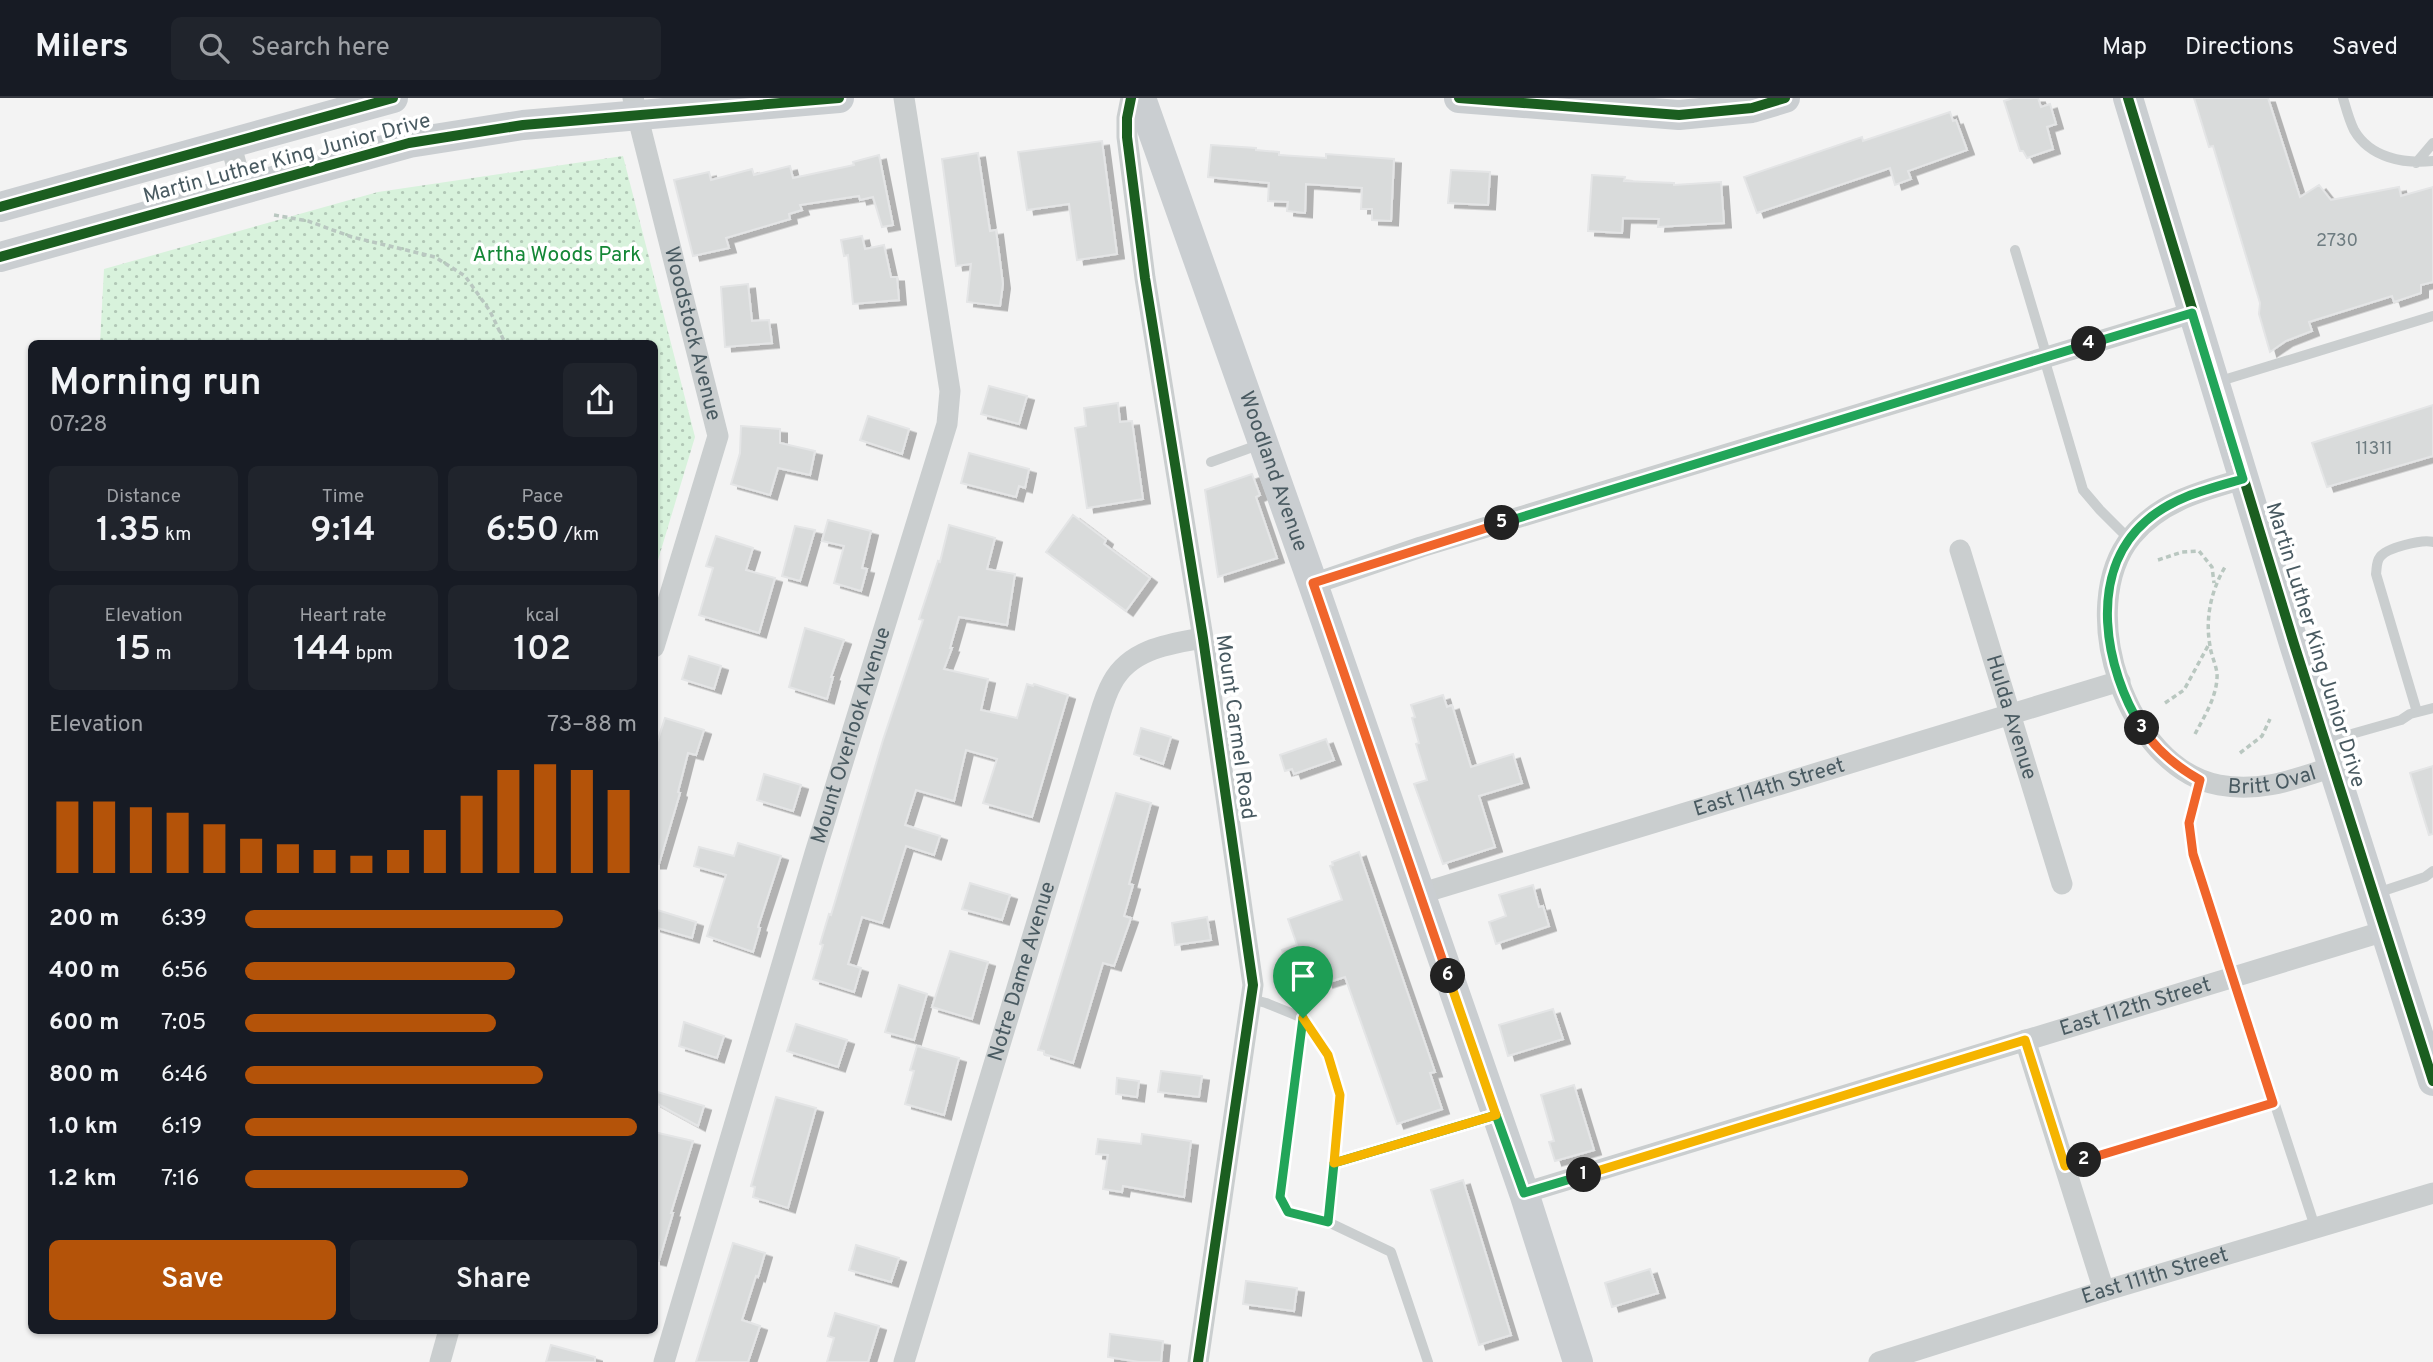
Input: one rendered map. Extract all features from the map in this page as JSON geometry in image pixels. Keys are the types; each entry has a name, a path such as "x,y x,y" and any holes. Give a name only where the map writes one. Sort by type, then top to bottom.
{"main road":[{"name":"Martin Luther King Junior Drive","path":"0,207 393,98"},
{"name":"Martin Luther King Junior Drive","path":"0,257 408,143 636,107 839,98"},
{"name":"Woodland Avenue","path":"1142,98 1524,1193 1578,1362"},
{"path":"1459,98 1679,115 1694,106 1752,108 1785,98"},
{"name":"Martin Luther King Junior Drive","path":"2127,103 2373,894 2426,1035 2433,1081"}],"street":[{"name":"Mount Overlook Avenue","path":"664,1362 815,853 947,424 950,391 904,98"},
{"name":"Mount Carmel Road","path":"1131,98 1127,136 1145,278 1203,638 1253,985 1198,1362"},
{"name":"Woodstock Avenue","path":"636,107 718,436 658,634"},
{"path":"230,142 243,189"},
{"path":"1313,583 1421,547 2192,313"},
{"name":"Britt Oval","path":"2243,479 2173,502 2145,522 2129,539 2111,577 2107,611 2108,631 2120,681 2149,738 2164,755 2200,780 2232,787 2275,785 2329,754"},
{"name":"Hulda Avenue","path":"1960,550 2062,884"},
{"name":"Notre Dame Avenue","path":"904,1362 1091,743 1112,683 1123,667 1150,649 1203,638"},
{"name":"East 114th Street","path":"1419,894 2120,681"},
{"name":"East 112th Street","path":"1524,1193 2385,931"},
{"path":"2025,1040 2104,1291"},
{"name":"East 111th Street","path":"1879,1362 2104,1291 2433,1193"},
{"path":"440,1362 448,1334"}],"lane":[{"path":"2343,98 2360,138 2382,155 2404,162 2433,161"},
{"path":"2416,163 2433,143"},
{"path":"2015,250 2084,490 2129,539"},
{"path":"2214,383 2433,316"},
{"path":"1211,462 1264,444"},
{"path":"2417,712 2376,574 2380,556 2388,551 2420,541 2433,542"},
{"path":"2329,754 2417,712 2433,708"},
{"path":"2200,780 2192,808 2190,840 2316,1230"},
{"path":"2373,894 2424,877 2433,871"},
{"path":"1251,999 1303,1018 1328,1055 1340,1095 1328,1222"},
{"path":"1303,1018 1280,1197 1288,1212 1328,1222 1391,1252 1428,1362"},
{"path":"2065,1166 2273,1103"},
{"path":"1334,1163 1496,1115"}],"path":[{"path":"274,215 308,221 352,237 435,257 465,276 490,311 504,340"},
{"path":"2158,560 2182,552 2199,551 2213,567 2209,644 2218,677 2211,704 2195,734"},
{"path":"2214,585 2225,567"},
{"path":"2165,703 2183,690 2209,644"},
{"path":"2240,753 2262,736 2270,719"}],"green space":[{"name":"Artha Woods Park","path":"623,156 695,437 658,560 658,340 100,340 104,269 378,192"}],"building":[{"path":"2013,98 2038,98 2041,107 2050,104 2056,124 2047,127 2053,149 2027,158 2023,151 2020,151 2004,101"},
{"path":"2194,98 2268,98 2300,197 2319,185 2331,200 2399,187 2401,196 2433,187 2433,282 2421,285 2421,293 2394,302 2392,296 2309,322 2312,331 2286,341 2270,352 2259,314 2260,303 2213,146 2209,147"},
{"path":"1950,112 1953,121 1956,120 1967,150 1908,171 1911,179 1895,185 1890,168 1757,213 1744,177 1862,137 1863,141"},
{"path":"1102,141 1117,254 1077,260 1069,204 1027,210 1018,152"},
{"path":"1211,145 1256,148 1279,152 1279,155 1326,158 1326,154 1394,159 1391,221 1372,220 1372,209 1361,209 1362,188 1306,184 1305,213 1287,211 1288,202 1268,201 1269,183 1208,177"},
{"path":"978,153 990,231 996,230 1003,284 1000,306 967,302 971,264 956,266 942,159"},
{"path":"879,155 893,225 882,227 873,197 860,200 859,196 800,205 802,210 789,214 790,219 726,238 729,248 693,256 674,180 709,172 711,180 752,169 754,175 790,166 793,178 854,165 853,162"},
{"path":"1451,170 1490,172 1488,205 1448,203"},
{"path":"1592,175 1674,185 1721,182 1724,223 1658,227 1659,219 1623,218 1622,233 1588,231"},
{"path":"862,236 865,249 884,245 891,277 897,277 899,300 853,304 848,255 844,256 841,240"},
{"path":"748,284 752,321 769,320 772,343 725,347 721,287"},
{"path":"989,386 1027,396 1019,424 981,414"},
{"path":"1118,403 1120,422 1132,421 1143,499 1087,508 1075,428 1086,426 1084,408"},
{"path":"2433,405 2433,456 2327,487 2312,443"},
{"path":"868,416 909,429 902,454 860,440"},
{"path":"741,426 780,429 780,443 815,451 810,475 778,468 770,495 731,484 740,453"},
{"path":"969,453 1029,469 1025,488 1019,486 1016,497 961,483"},
{"path":"1252,474 1260,495 1256,497 1277,558 1218,577 1205,490"},
{"path":"1073,515 1106,540 1104,544 1150,578 1126,611 1046,552"},
{"path":"828,520 871,531 862,568 867,569 861,591 834,583 844,546 822,541"},
{"path":"949,525 995,538 987,569 1015,574 1007,625 959,617 944,669 988,679 981,710 1017,718 1027,684 1068,695 1032,817 983,803 997,759 966,750 954,801 916,790 905,825 940,836 934,855 906,846 882,923 862,917 848,964 861,968 854,992 813,979 823,945 820,944 923,620 919,619 938,561 940,562"},
{"path":"795,526 815,530 800,581 782,576"},
{"path":"716,536 753,548 746,570 775,578 759,633 699,615 713,568 706,566"},
{"path":"805,628 844,640 831,677 827,699 789,687"},
{"path":"689,656 721,666 714,689 682,679"},
{"path":"1443,695 1447,707 1452,705 1471,767 1513,754 1522,783 1479,796 1495,847 1443,864 1414,784 1427,780 1416,744 1419,743 1411,705"},
{"path":"665,718 704,730 696,755 688,753 678,792 680,793 659,864 658,864 658,740"},
{"path":"1141,728 1171,737 1163,764 1134,754"},
{"path":"1326,739 1334,760 1294,774 1292,769 1285,771 1280,755"},
{"path":"2433,766 2433,834 2429,835 2410,773"},
{"path":"764,774 801,785 793,811 757,800"},
{"path":"1116,793 1151,803 1129,884 1133,885 1124,916 1131,918 1114,966 1103,963 1073,1063 1038,1050"},
{"path":"738,843 781,856 758,927 760,928 753,952 707,936 726,875 694,866 699,847 734,856"},
{"path":"1359,852 1435,1072 1430,1073 1442,1109 1397,1124 1345,977 1326,983 1318,962 1288,970 1282,950 1297,945 1288,919 1342,900 1330,866 1333,865 1332,862"},
{"path":"970,883 1010,895 1002,920 962,909"},
{"path":"1533,885 1539,907 1543,906 1549,926 1496,944 1489,922 1506,916 1499,895"},
{"path":"658,910 696,922 692,938 658,928"},
{"path":"1207,917 1211,940 1175,945 1172,923"},
{"path":"950,951 988,962 972,1019 932,1007"},
{"path":"899,985 927,994 914,1040 885,1032"},
{"path":"1553,1009 1563,1039 1508,1056 1499,1025"},
{"path":"684,1022 724,1036 717,1058 679,1046"},
{"path":"796,1024 847,1040 838,1067 787,1051"},
{"path":"917,1046 959,1058 944,1115 905,1104 914,1071 910,1070"},
{"path":"1161,1071 1202,1076 1199,1097 1158,1092"},
{"path":"1117,1078 1139,1081 1137,1097 1116,1094"},
{"path":"1574,1085 1594,1150 1555,1161 1549,1142 1554,1141 1541,1095"},
{"path":"658,1092 704,1106 698,1126 658,1104"},
{"path":"776,1097 816,1108 788,1208 753,1197 755,1187 751,1186"},
{"path":"658,1133 693,1141 658,1261"},
{"path":"1142,1134 1191,1141 1184,1197 1123,1186 1122,1192 1103,1189 1108,1155 1096,1154 1098,1139 1141,1144"},
{"path":"1463,1180 1511,1335 1479,1345 1431,1190"},
{"path":"733,1243 765,1253 742,1320 760,1326 748,1362 696,1362"},
{"path":"856,1245 899,1258 891,1282 849,1270"},
{"path":"1650,1269 1658,1293 1612,1307 1605,1283"},
{"path":"1246,1281 1297,1288 1294,1311 1243,1304"},
{"path":"835,1313 879,1326 868,1362 827,1362 834,1338 828,1336"},
{"path":"1110,1334 1163,1341 1161,1362 1108,1357"},
{"path":"551,1345 595,1357 595,1362 546,1362"}],"cycle path":[{"path":"0,207 393,98"},
{"path":"0,257 409,143 523,125 839,98"},
{"path":"1131,98 1127,137 1145,278 1203,638 1253,985 1198,1362"},
{"path":"1459,98 1679,115 1752,108 1785,98"},
{"path":"2128,98 2294,644 2433,1081"}],"route":[{"path":"1303,1018 1280,1197 1288,1212 1328,1222 1334,1163 1496,1115 1524,1193 2025,1040 2065,1166 2273,1103 2193,854 2189,823 2200,780 2164,755 2137,719 2120,681 2108,631 2107,611 2111,577 2129,539 2145,522 2173,502 2243,479 2192,313 1421,547 1313,583 1496,1115 1472,1123 1334,1163 1340,1095 1328,1055 1303,1018"}]}
